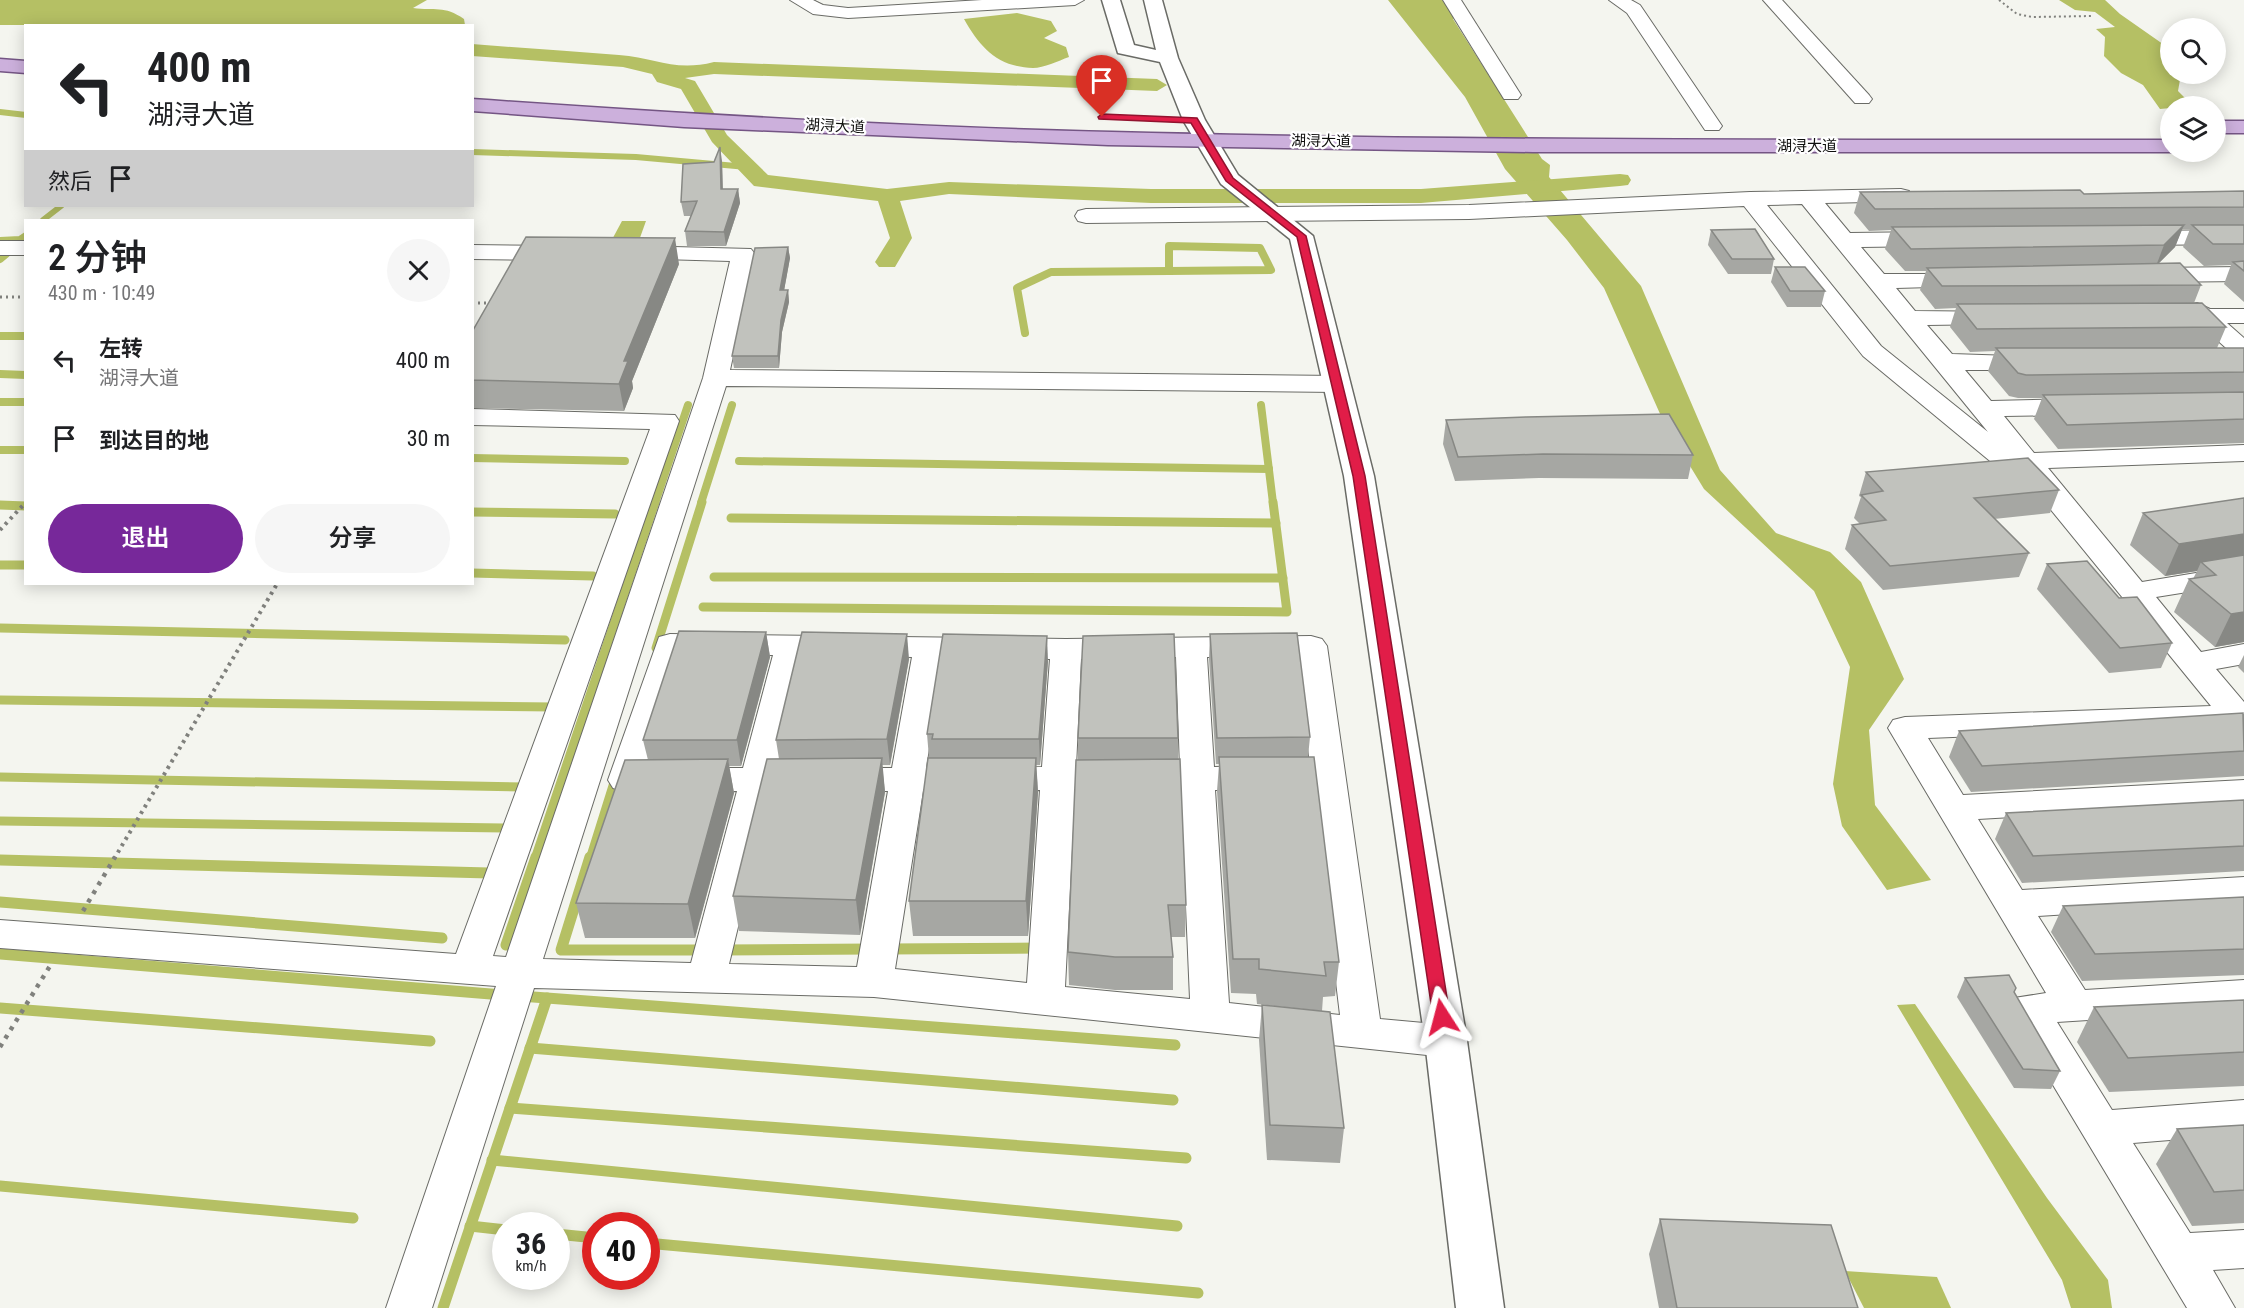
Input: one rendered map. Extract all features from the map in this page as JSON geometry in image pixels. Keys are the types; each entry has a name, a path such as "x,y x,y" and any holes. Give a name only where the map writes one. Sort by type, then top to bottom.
{"main road":[{"path":"0,47 24,49"},
{"path":"0,65 24,67"},
{"name":"湖浔大道","path":"474,90 734,105 838,108"},
{"name":"湖浔大道","path":"474,105 670,121 1190,127 1770,146 2160,147"},
{"name":"湖浔大道","path":"1190,127 1252,121"},
{"path":"1689,125 1736,126"},
{"path":"1971,126 2160,127"},
{"path":"2226,127 2244,127"},
{"path":"2226,147 2244,147"}],"street":[{"path":"800,0 819,10 848,13 896,5 1075,0"},
{"path":"1111,0 1125,50 1168,58"},
{"path":"1153,0 1168,58 1190,127 1229,179 1301,236 1359,476 1446,1041 1480,1308"},
{"path":"1452,0 1511,95"},
{"path":"1618,0 1634,9 1712,126"},
{"path":"1772,0 1862,99"},
{"path":"1086,216 1271,212 1469,212 1808,197 1919,197"},
{"path":"1808,197 1880,281 2240,719"},
{"path":"1750,199 1872,351 2000,455 2027,461 2244,453"},
{"path":"2244,237 2117,234 2158,275 2244,351"},
{"path":"1845,240 1953,239"},
{"path":"0,248 24,248"},
{"path":"409,1308 522,973 716,378 742,254 474,252"},
{"path":"483,303 521,252"},
{"path":"2123,276 2244,273"},
{"path":"1880,281 1984,279"},
{"path":"2145,316 2244,316"},
{"path":"1910,318 2016,317"},
{"path":"1946,362 2053,361"},
{"path":"716,378 1337,384"},
{"path":"1984,409 2102,407"},
{"path":"470,969 666,421 474,417"},
{"path":"2134,592 2244,574"},
{"path":"625,780 670,644 1066,650 1191,650 1311,646 1331,777 1362,1032"},
{"path":"706,978 791,646"},
{"path":"874,982 929,649"},
{"path":"1045,1000 1066,650"},
{"path":"1191,650 1210,1016"},
{"path":"2193,663 2244,654"},
{"path":"2074,1006 1905,728 2240,719"},
{"path":"585,780 1331,777"},
{"path":"1953,808 2244,792"},
{"path":"2012,904 2244,890"},
{"path":"0,934 522,973 874,982 1446,1041"},
{"path":"2212,1308 2028,1009 2244,995"},
{"path":"2102,1128 2244,1117"},
{"path":"2178,1253 2244,1249"}],"path":[{"path":"1999,0 2017,14 2032,17 2092,16"},
{"path":"0,297 24,297"},
{"path":"0,530 24,504"},
{"path":"0,1047 276,585"}],"shaded area":[{"path":"0,0 427,0 413,8 451,12 464,19 465,24 24,24 0,25"},
{"path":"1388,0 1442,0 1455,17 1453,19 1542,159 1550,165 1549,177 1641,286 1720,470 1776,533 1830,552 1861,582 1904,679 1869,730 1875,805 1931,880 1887,890 1842,826 1833,784 1850,667 1814,591 1704,489 1665,425 1604,288 1567,240 1505,169 1465,97"},
{"path":"2059,0 2105,0 2120,14 2160,42 2160,84 2179,84 2178,91 2183,96 2160,96 2160,109 2143,85 2121,73 2104,56 2105,37 2096,29 2115,27 2095,12 2075,10"},
{"path":"1017,13 1051,21 1057,31 1044,38 1066,47 1069,57 1037,68 1009,64 983,47 964,19"},
{"path":"622,221 646,221 637,246 608,247"},
{"path":"1915,1004 2047,1198 2108,1280 2112,1308 2071,1308 2062,1280 1897,1005"},
{"path":"1845,1271 1937,1277 1951,1308 1864,1308"}],"building":[{"path":"720,147 721,189 738,189 724,232 685,231 697,201 681,202 683,164 714,162"},
{"path":"2080,190 2084,194 2244,191 2244,207 1875,209 1860,192"},
{"path":"2184,225 2164,245 1911,249 1892,227"},
{"path":"2192,225 2244,225 2244,244 2213,244"},
{"path":"1755,229 1774,259 1732,259 1711,230"},
{"path":"526,237 675,238 624,361 628,361 619,384 474,380 474,328"},
{"path":"788,247 780,290 788,290 781,320 778,356 732,356 755,248"},
{"path":"2244,261 2244,271 2233,262"},
{"path":"2180,263 2201,285 1942,286 1927,268"},
{"path":"1775,267 1805,267 1825,291 1790,291"},
{"path":"2202,303 2226,327 1977,329 1957,304"},
{"path":"1996,348 2244,348 2244,372 2026,375 2018,373"},
{"path":"2244,392 2244,419 2067,425 2043,395"},
{"path":"1669,414 1693,455 1543,454 1458,457 1446,420 1526,417"},
{"path":"2028,458 2059,490 1974,498 2029,553 1890,566 1852,525 1886,520 1861,495 1883,491 1866,472"},
{"path":"2244,498 2244,534 2179,544 2143,513"},
{"path":"2244,555 2244,612 2231,614 2189,579 2216,575 2201,562"},
{"path":"2087,561 2119,598 2137,597 2172,643 2120,648 2047,564"},
{"path":"679,631 766,632 737,740 643,740"},
{"path":"802,632 907,634 887,739 776,740"},
{"path":"1297,633 1310,737 1217,738 1210,634"},
{"path":"943,634 1047,636 1039,739 932,739 933,734 927,734"},
{"path":"1174,634 1178,738 1078,738 1083,636"},
{"path":"2243,713 2244,751 1982,766 1959,731"},
{"path":"1219,757 1314,757 1339,962 1324,962 1326,976 1259,969 1259,959 1233,959"},
{"path":"882,758 856,900 733,896 767,759"},
{"path":"928,758 1036,758 1026,901 909,901"},
{"path":"728,759 688,904 576,903 625,760"},
{"path":"1180,759 1186,905 1168,905 1173,957 1115,957 1068,952 1076,760"},
{"path":"2244,800 2244,846 2033,856 2006,813"},
{"path":"2244,897 2244,949 2095,954 2063,906"},
{"path":"2009,975 2016,988 2014,992 2060,1071 2023,1069 1965,978"},
{"path":"2244,1000 2244,1052 2128,1058 2094,1007"},
{"path":"1262,1005 1330,1012 1344,1128 1270,1125"},
{"path":"2244,1125 2244,1190 2214,1192 2177,1129"},
{"path":"1660,1219 1831,1225 1858,1308 1677,1308"}],"waterway":[{"path":"474,50 623,61 660,70 664,78 688,85 719,138 762,181 887,196"},
{"path":"661,70 693,73 714,68 1157,85"},
{"path":"0,112 24,115"},
{"path":"474,152 636,157 747,167"},
{"path":"887,196 949,188 1151,196 1421,196 1620,180"},
{"path":"887,196 901,238 887,262"},
{"path":"44,219 60,207"},
{"path":"0,241 20,240 24,237"},
{"path":"1169,246 1260,248 1271,270 1169,271 1169,246"},
{"path":"0,259 6,254"},
{"path":"1025,333 1017,288 1051,272 1169,271"},
{"path":"0,336 24,336"},
{"path":"0,374 24,375"},
{"path":"0,402 24,402"},
{"path":"655,503 688,405"},
{"path":"701,503 732,405"},
{"path":"1261,405 1269,469"},
{"path":"0,450 24,450"},
{"path":"474,458 625,461"},
{"path":"739,461 1269,469"},
{"path":"1269,469 1273,503"},
{"path":"535,859 655,502"},
{"path":"656,648 702,502"},
{"path":"1273,502 1276,523"},
{"path":"0,505 24,506"},
{"path":"474,512 615,514"},
{"path":"731,518 1276,523"},
{"path":"1276,523 1283,578"},
{"path":"0,565 24,565"},
{"path":"474,573 593,576"},
{"path":"714,577 1283,578"},
{"path":"703,607 1287,612 1283,578"},
{"path":"0,628 565,640"},
{"path":"0,700 553,707"},
{"path":"590,859 616,776"},
{"path":"0,777 524,787"},
{"path":"0,821 504,828"},
{"path":"506,945 536,857"},
{"path":"590,857 561,950 706,950"},
{"path":"0,860 489,873"},
{"path":"0,902 442,938"},
{"path":"887,949 1042,948"},
{"path":"722,950 871,949"},
{"path":"0,954 503,995"},
{"path":"520,996 547,998"},
{"path":"530,1048 547,998"},
{"path":"547,998 1175,1045"},
{"path":"0,1008 430,1041"},
{"path":"510,1108 530,1048"},
{"path":"530,1048 1173,1100"},
{"path":"493,1160 510,1108"},
{"path":"510,1108 1186,1158"},
{"path":"470,1226 493,1160"},
{"path":"493,1160 1177,1226"},
{"path":"0,1186 353,1218"},
{"path":"443,1308 470,1226"},
{"path":"470,1226 492,1228"},
{"path":"570,1235 582,1237"},
{"path":"660,1244 1198,1293"}],"route":[{"path":"1102,117 1194,120 1229,179 1301,236 1359,476 1442,1017"}]}
